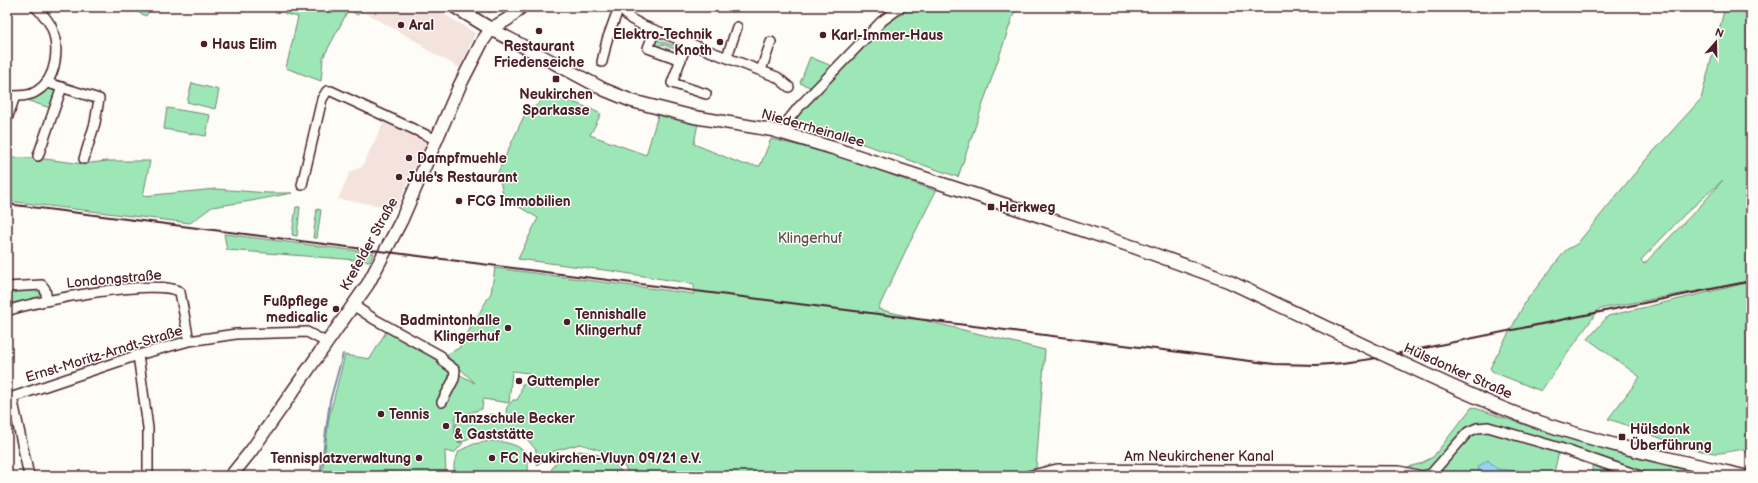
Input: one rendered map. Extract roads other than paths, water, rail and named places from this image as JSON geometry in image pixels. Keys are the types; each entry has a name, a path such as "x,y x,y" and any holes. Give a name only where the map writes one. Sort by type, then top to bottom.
{"main road":[{"name":"Niederrheinallee","path":"455,7 491,29 605,90 632,100 694,117 785,134 833,148 1172,260"},
{"path":"491,29 508,19 521,7"},
{"name":"Krefelder Straße","path":"231,476 251,451 368,284 401,221 460,86 482,42 491,29"},
{"name":"Hülsdonker Straße","path":"1172,260 1228,281 1462,392 1534,420 1655,455 1744,476"}],"street":[{"path":"7,119 11,96 25,96 36,92 48,83 55,61 54,39 50,26 42,13 35,7"},
{"path":"602,62 607,40 619,7 631,20 687,43 761,70 777,77 789,86"},
{"path":"785,134 789,119 798,108 882,21 901,7"},
{"path":"727,57 737,27"},
{"path":"655,30 648,48 681,60"},
{"path":"761,70 771,42"},
{"path":"687,43 672,83 706,94"},
{"path":"48,83 99,99 95,123 84,159"},
{"path":"38,156 62,87"},
{"path":"302,184 322,99 327,91 331,91 437,140"},
{"path":"7,287 42,285 45,289 47,300"},
{"name":"Londongstraße","path":"7,310 47,300 90,292 147,288 175,289 180,292 189,341"},
{"path":"353,305 374,319 441,356 443,361 455,370 456,374 454,379 442,402"},
{"name":"Ernst-Moritz-Arndt-Straße","path":"10,398 138,355 189,341 236,334 307,332 326,342"},
{"path":"138,355 148,428 148,476"},
{"path":"10,398 29,476"},
{"name":"Am Neukirchener Kanal","path":"1028,476 1057,469 1399,471 1427,476 1431,474 1468,432 1477,428 1488,427 1560,448 1640,476"}],"water":[{"path":"1488,460 1497,469 1527,472 1539,476 1478,476 1479,466"}],"waterway":[{"path":"320,476 330,401 343,354"}],"railway":[{"path":"7,204 1274,364 1317,365 1371,359 1751,281"}],"place":[{"name":"Aral","path":"401,25"},
{"name":"Restaurant Friedenseiche","path":"539,31"},
{"name":"Karl-Immer-Haus","path":"823,35"},
{"name":"Elektro-Technik Knoth","path":"720,42"},
{"name":"Haus Elim","path":"204,44"},
{"name":"Neukirchen Sparkasse","path":"556,79"},
{"name":"Dampfmuehle","path":"409,158"},
{"name":"Jule's Restaurant","path":"399,177"},
{"name":"FCG Immobilien","path":"459,201"},
{"name":"Herkweg","path":"991,207"},
{"name":"Fußpflege medicalic","path":"336,309"},
{"name":"Tennishalle Klingerhuf","path":"567,322"},
{"name":"Badmintonhalle Klingerhuf","path":"508,328"},
{"name":"Guttempler","path":"519,381"},
{"name":"Tennis","path":"381,414"},
{"name":"Tanzschule Becker & Gaststätte","path":"446,426"},
{"name":"Hülsdonk Überführung","path":"1622,437"},
{"name":"Tennisplatzverwaltung","path":"419,458"},
{"name":"FC Neukirchen-Vluyn 09/21 e.V.","path":"492,458"}],"park label":[{"name":"Klingerhuf","path":"810,238"}]}
